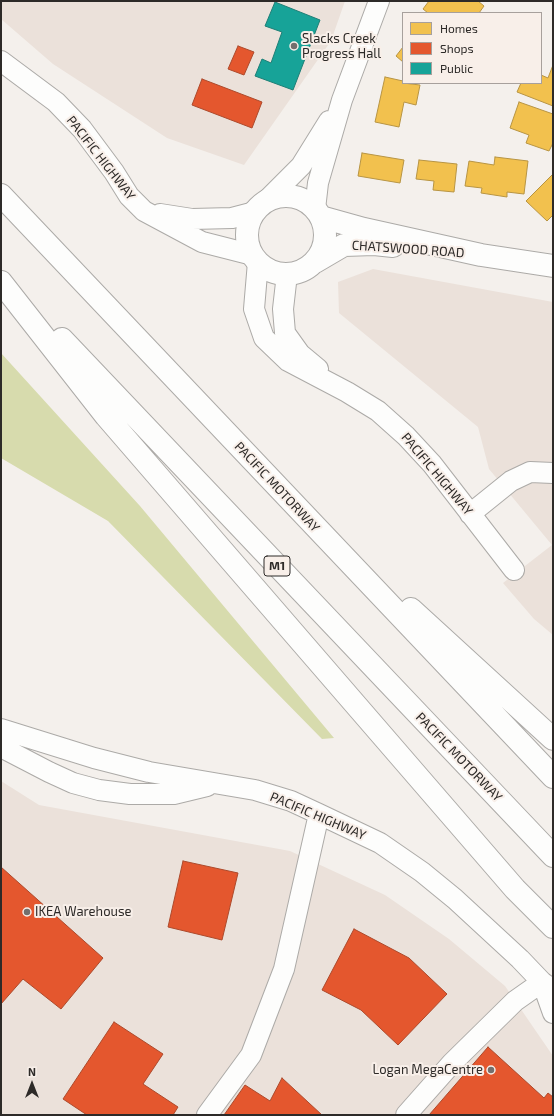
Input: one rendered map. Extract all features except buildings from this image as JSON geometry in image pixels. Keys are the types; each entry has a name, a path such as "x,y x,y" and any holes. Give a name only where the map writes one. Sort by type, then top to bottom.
{"main road":[{"name":"PACIFIC MOTORWAY","path":"1,195 553,777"},
{"path":"290,197 306,202 318,213 325,228 325,240 322,252 315,262 297,273 287,274 267,269 255,259 248,244 247,233 250,222 259,208 274,198 290,197"},
{"name":"CHATSWOOD ROAD","path":"318,213 364,229 481,255"},
{"name":"CHATSWOOD ROAD","path":"315,262 344,245 374,244 481,255 553,266"},
{"name":"PACIFIC MOTORWAY","path":"1,275 553,856"},
{"path":"1,282 106,416 515,889 553,927"},
{"path":"286,496 553,739"}],"street":[{"path":"318,213 318,184 342,100 378,1"},
{"name":"PACIFIC HIGHWAY","path":"1,61 56,102 82,129 114,172 129,196 144,211 202,242 255,259 254,309 264,338 288,362 347,392 378,411 406,436 432,464 514,570"},
{"path":"259,208 301,166 342,100"},
{"name":"PACIFIC HIGHWAY","path":"144,211 192,219 232,218 259,208"},
{"name":"PACIFIC HIGHWAY","path":"287,274 283,309 286,333 300,354 347,392"},
{"path":"470,514 511,481 530,472 553,473"},
{"name":"PACIFIC HIGHWAY","path":"1,729 94,758 148,772 255,790 291,801 380,843 422,872 455,899 520,958 547,986 553,1013"},
{"path":"1,747 73,783 99,790 130,794 174,794 214,784"},
{"path":"207,1115 251,1055 284,969 320,814"},
{"path":"406,1115 452,1063 510,1006 519,998 547,986"}],"shaded area":[{"path":"1,1 345,1 331,41 244,165 167,138 53,64 1,19"},
{"path":"373,269 553,302 553,635 534,619 503,583 552,545 489,469 478,427 339,313 338,282"},
{"path":"1,781 39,805 290,851 385,895 449,939 505,986 553,1056 553,1115 1,1115"}],"green space":[{"path":"1,353 140,506 334,738 322,739 108,521 1,458"}],"place":[{"name":"Slacks Creek Progress Hall","path":"294,46"},
{"name":"IKEA Warehouse","path":"27,912"},
{"name":"Logan MegaCentre","path":"491,1070"}]}
